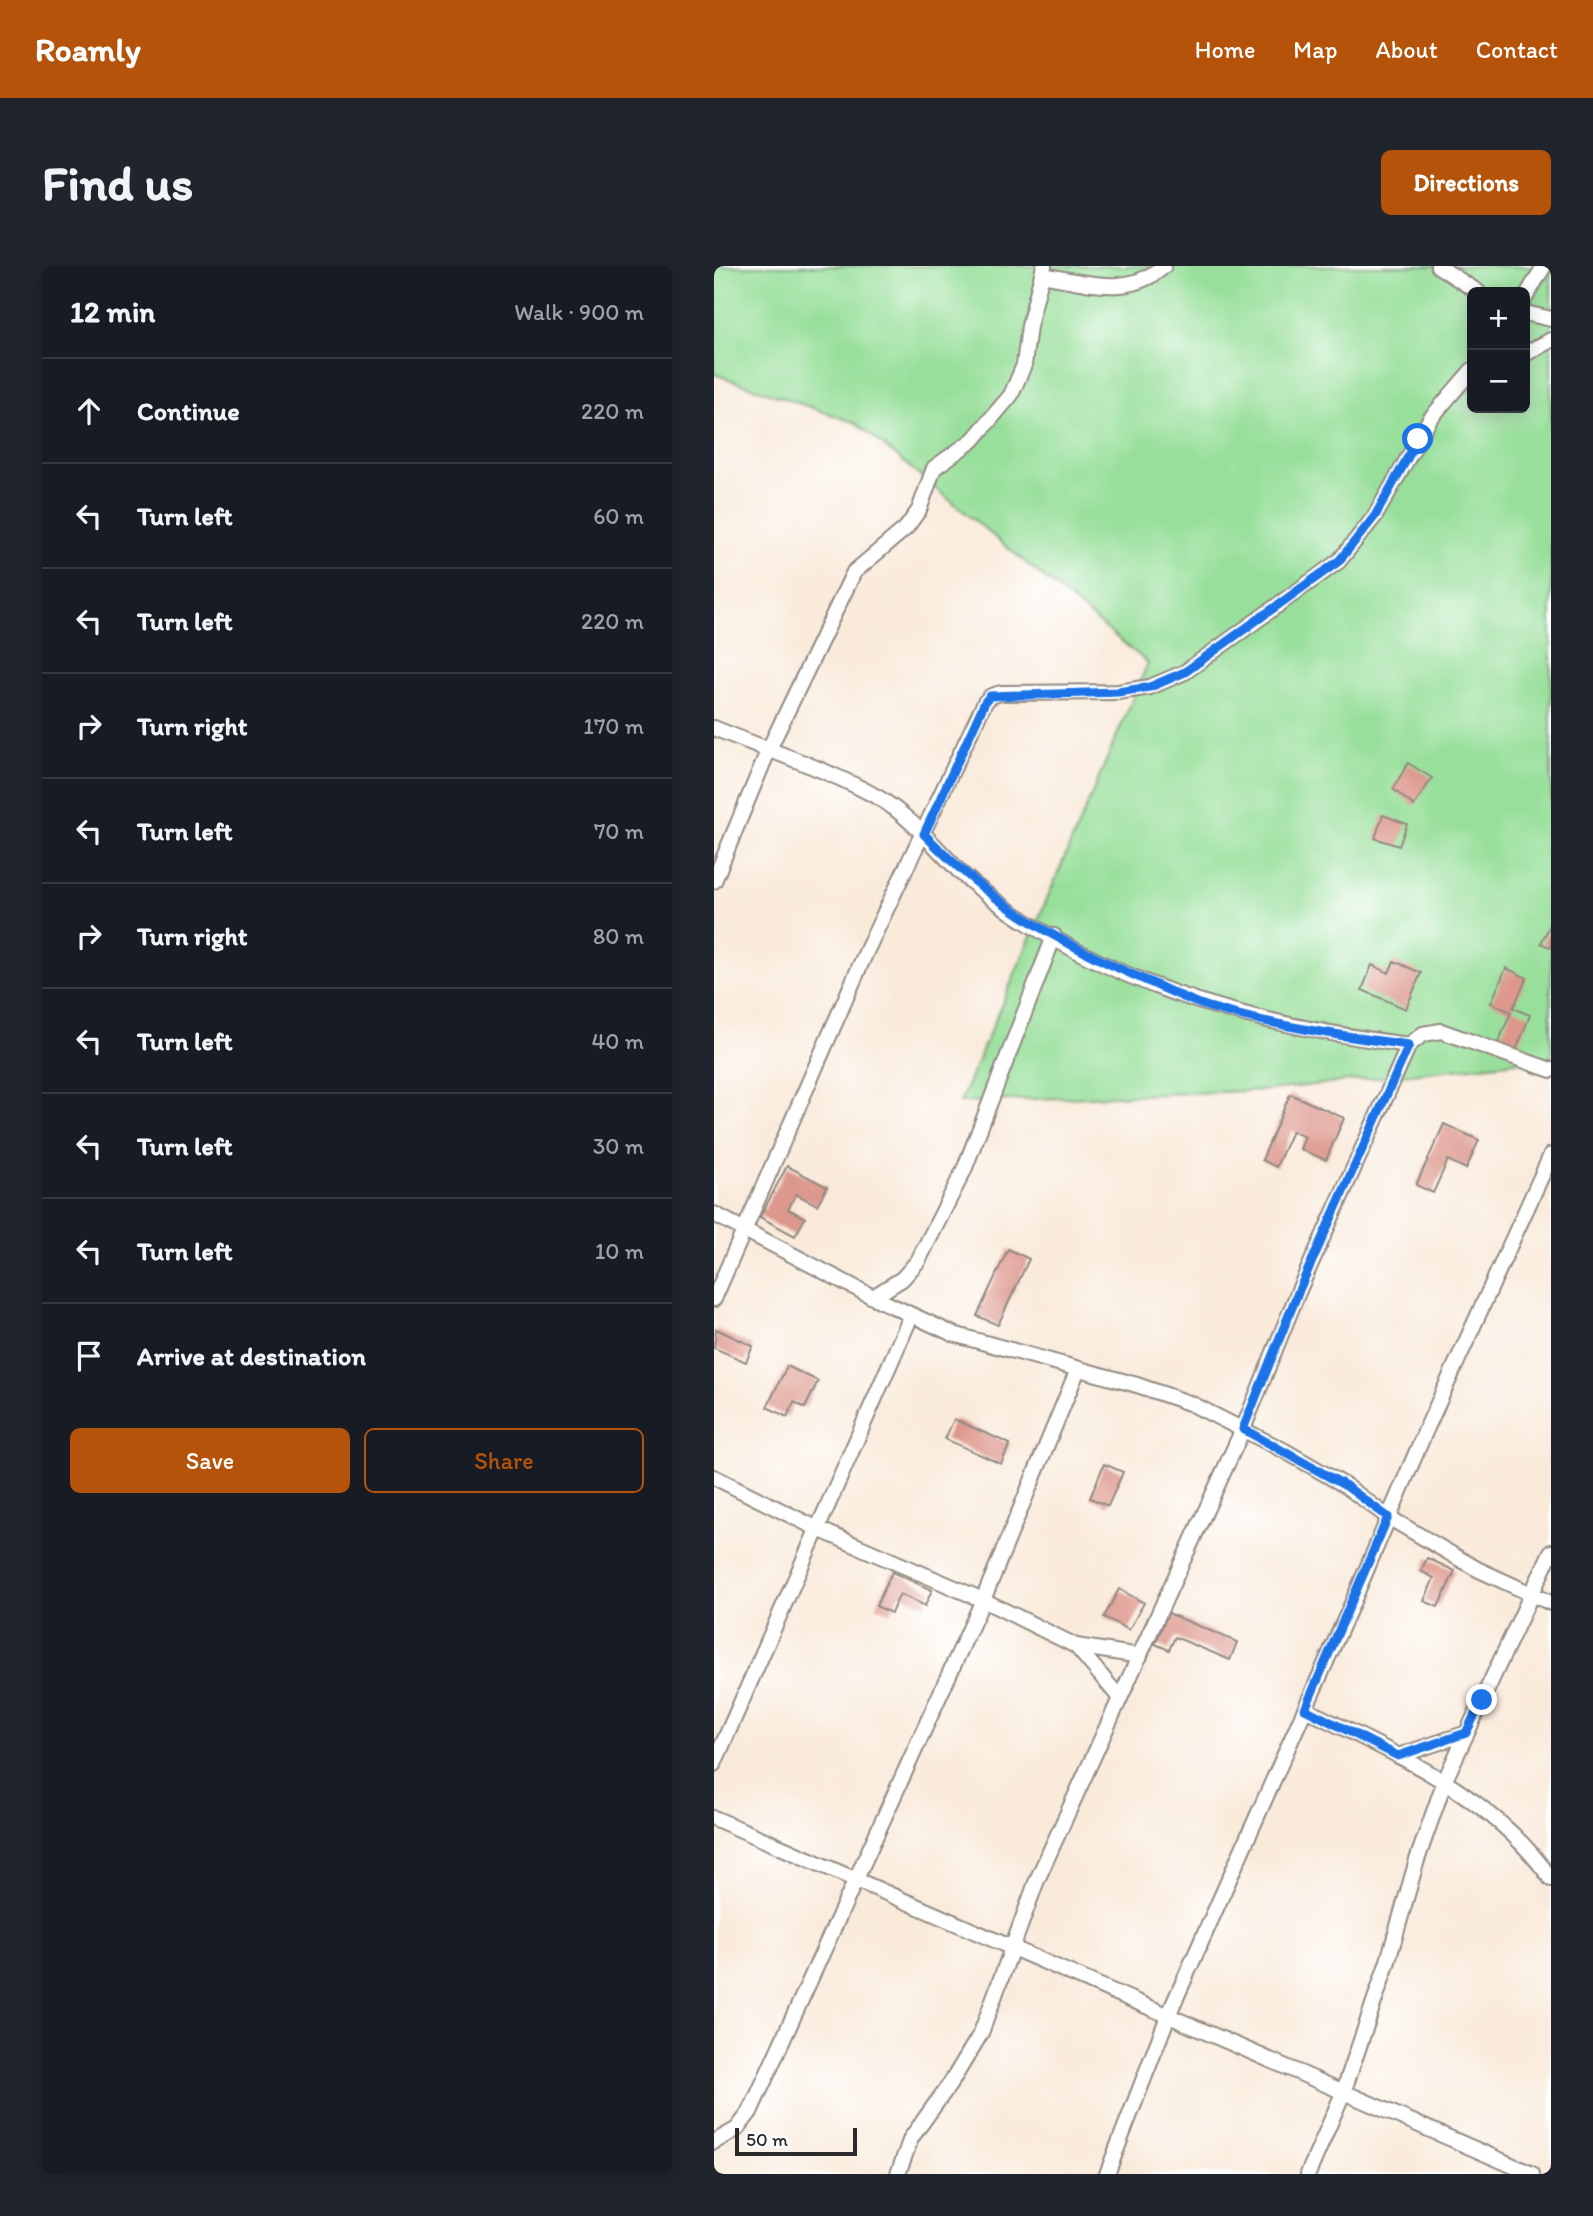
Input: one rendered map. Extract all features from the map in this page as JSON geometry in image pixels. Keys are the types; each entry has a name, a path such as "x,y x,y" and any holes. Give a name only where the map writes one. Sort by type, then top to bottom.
{"street":[{"path":"714,881 768,751 855,572 906,528 919,510 934,468 972,440 1011,395 1024,365 1029,326 1043,270 1114,286 1148,279 1164,266"},
{"path":"1438,266 1470,287"},
{"path":"1530,290 1544,266"},
{"path":"1530,314 1551,320"},
{"path":"1530,351 1551,340"},
{"path":"714,1299 866,952 985,702 990,696 1118,692 1160,684 1185,672 1339,561 1375,516 1430,419 1467,378"},
{"path":"714,728 828,774 881,799 924,834 974,883 1012,912 1092,957 1207,1006 1273,1023 1409,1045"},
{"path":"873,1297 902,1279 918,1261 964,1170 1054,936"},
{"path":"898,2174 911,2138 952,2081 981,2033 1037,1880 1243,1429 1299,1290 1409,1045 1423,1034 1441,1031 1551,1070"},
{"path":"1107,2174 1168,2016 1551,1155"},
{"path":"714,1214 744,1227 911,1316 965,1338 1192,1404 1346,1486 1388,1517 1477,1569 1551,1603"},
{"path":"714,1764 911,1316"},
{"path":"714,2141 737,2129 750,2112 983,1600 1078,1369"},
{"path":"714,1477 818,1529 983,1600 1076,1646 1140,1656"},
{"path":"1308,2174 1343,2093 1445,1780 1551,1552"},
{"path":"1076,1646 1120,1698"},
{"path":"1305,1709 1445,1780 1498,1818 1551,1879"},
{"path":"1398,1756 1466,1733"},
{"path":"714,1818 853,1881 1014,1948 1532,2174"}],"green space":[{"path":"714,266 1551,266 1551,1058 1270,1090 960,1102 1148,663 856,423 714,374"}],"building":[{"path":"1408,763 1432,778 1414,806 1393,789"},
{"path":"1383,815 1407,824 1399,846 1375,838"},
{"path":"1551,923 1551,948 1541,943"},
{"path":"1394,961 1421,973 1406,1009 1362,990 1372,965 1389,973"},
{"path":"1506,968 1527,978 1513,1008 1530,1015 1515,1053 1497,1046 1511,1012 1491,1003"},
{"path":"1290,1094 1344,1118 1326,1160 1300,1149 1305,1137 1292,1131 1276,1167 1262,1160"},
{"path":"1444,1124 1479,1140 1466,1169 1448,1160 1433,1193 1416,1185"},
{"path":"787,1166 827,1187 817,1205 796,1194 788,1209 805,1218 795,1236 760,1217"},
{"path":"1008,1249 1029,1259 998,1325 977,1316"},
{"path":"716,1329 753,1346 746,1362 714,1348"},
{"path":"787,1366 818,1381 805,1408 794,1402 787,1417 767,1407"},
{"path":"954,1419 1010,1444 1001,1464 945,1439"},
{"path":"1104,1464 1123,1472 1108,1506 1090,1498"},
{"path":"1427,1558 1455,1571 1438,1607 1424,1601 1434,1578 1421,1571"},
{"path":"892,1572 932,1590 925,1606 900,1594 891,1613 876,1606"},
{"path":"1119,1589 1144,1603 1129,1630 1104,1617"},
{"path":"1168,1613 1237,1642 1230,1660 1175,1637 1169,1650 1155,1644"}],"route":[{"path":"1418,439 1375,516 1339,561 1185,672 1170,681 1150,687 1118,692 1067,695 1001,693 990,696 924,834 964,875 1012,912 1092,957 1207,1006 1273,1023 1409,1045 1299,1290 1243,1429 1346,1486 1388,1517 1305,1709 1398,1756 1466,1733 1482,1700"}]}
